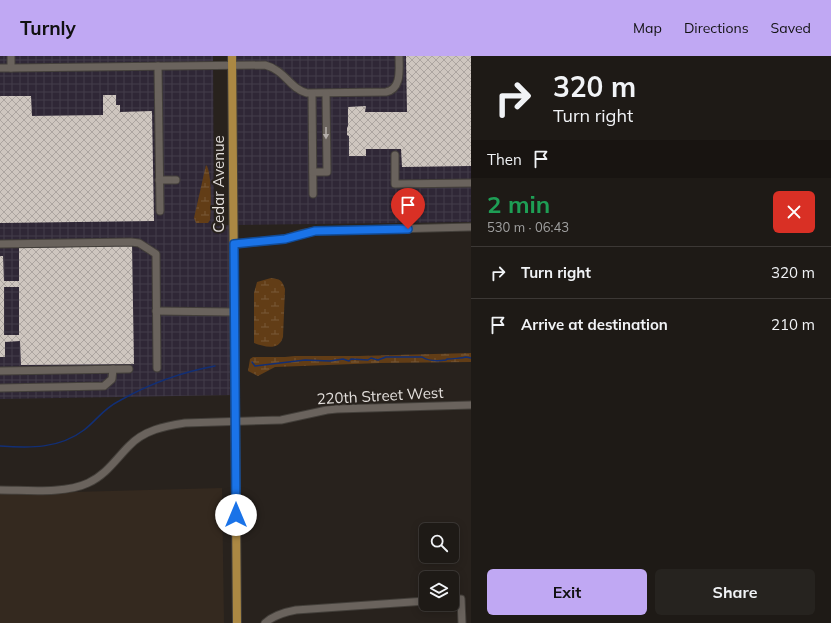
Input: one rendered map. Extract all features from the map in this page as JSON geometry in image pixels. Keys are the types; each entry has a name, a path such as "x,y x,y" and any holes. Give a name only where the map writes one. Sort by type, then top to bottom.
{"main road":[{"name":"Cedar Avenue","path":"232,56 236,623"}],"street":[{"path":"11,56 11,68"},
{"path":"0,68 232,66 258,64 269,66 280,72 298,89 304,92 312,94 326,94 386,92 393,90 398,80 399,56"},
{"path":"158,66 160,211"},
{"path":"312,94 313,194"},
{"path":"313,172 326,172 326,94"},
{"path":"395,156 395,184 471,183"},
{"path":"159,180 176,180"},
{"path":"234,244 285,239 315,231 471,227"},
{"path":"0,244 131,242 139,243 156,254 157,368"},
{"path":"156,312 234,312"},
{"path":"0,388 104,386 112,379 113,369"},
{"path":"0,371 129,369"},
{"name":"220th Street West","path":"0,490 71,488 87,483 94,480 108,469 137,438 152,430 170,425 185,423 281,420 337,409 471,405"},
{"path":"459,599 461,599 462,623"},
{"path":"265,623 269,619 284,612 296,610 419,601"}],"shaded area":[{"path":"0,56 213,56 214,226 233,225 232,56 471,56 471,222 234,225 235,395 0,399"},
{"path":"222,488 224,623 0,623 0,494"}],"green space":[{"path":"206,165 208,168 210,182 210,220 208,223 196,223 194,218"},
{"path":"271,278 280,280 285,289 283,337 275,346 267,347 254,343 254,293 257,282"},
{"path":"471,353 471,362 380,363 275,367 258,376 248,371 250,359 253,357"}],"building":[{"path":"406,56 471,56 471,166 402,167 401,149 366,149 366,156 349,156 349,136 347,135 348,107 366,106 365,112 407,112"},
{"path":"103,95 116,95 116,105 120,105 120,112 152,111 154,221 0,223 0,96 31,96 32,116 103,115"},
{"path":"132,246 134,364 21,365 20,341 5,342 5,357 0,357 0,256 3,256 4,281 19,281 19,248","holes":["4,287 19,287 19,335 4,335"]}],"waterway":[{"path":"252,362 255,366 305,360 330,361 343,359 349,361 351,359 368,360 371,358 378,360 386,357 422,357 440,361 466,357 471,358"},
{"path":"0,446 33,447 65,441 84,430 113,404 130,395 166,379 215,366"}],"route":[{"path":"236,515 234,244 285,239 315,231 408,229"}]}
